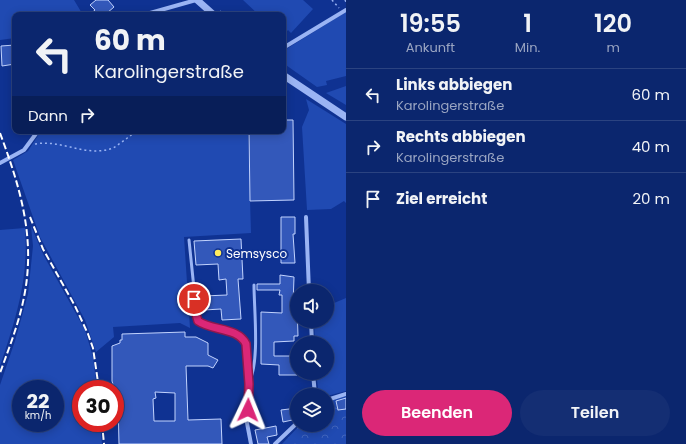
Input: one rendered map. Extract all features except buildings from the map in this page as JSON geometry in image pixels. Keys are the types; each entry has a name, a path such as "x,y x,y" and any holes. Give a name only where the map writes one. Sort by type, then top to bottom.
{"street":[{"path":"154,12 197,0 211,12"},
{"path":"286,46 346,10"},
{"path":"286,77 346,116"},
{"path":"0,163 17,155 29,145 36,134"},
{"path":"306,217 309,284"},
{"path":"249,384 247,423 250,444"},
{"path":"334,398 346,394"},
{"path":"275,444 290,430"}],"lane":[{"path":"189,240 197,318 201,323 237,335 243,339 246,344 249,384"},
{"path":"249,384 253,376 255,356 254,285"}],"path":[{"path":"332,0 339,8"},
{"path":"29,145 50,143 85,150 104,150 112,148 133,134"}],"green space":[{"path":"0,0 74,0 81,12 12,12 12,38 0,40"},
{"path":"243,0 303,0 313,9 291,33 288,30 286,32 286,12 256,12"},
{"path":"346,12 346,76 326,81 327,85 317,87 286,65 286,49"},
{"path":"346,86 346,105 326,93"},
{"path":"306,99 346,124 346,203 344,201 331,209 307,210 302,127 309,110"},
{"path":"39,134 248,134 251,233 184,237 190,328 180,323 113,327 114,337 96,352 85,320 40,237 13,160 28,151"},
{"path":"31,226 44,256 85,330 93,357 96,380 72,380 72,432 101,432 102,444 0,444 0,385 15,341 28,294 33,246"},
{"path":"25,228 25,264 20,298 0,366 0,230"},
{"path":"346,298 346,391 334,394 334,388 318,388 317,380 334,380 334,336 315,336 314,328 334,328 334,303"},
{"path":"346,396 346,444 282,444 293,432 334,432 334,400"}],"railway":[{"path":"0,133 20,193 27,233 28,254 27,275 22,307 14,335 0,373"},
{"path":"30,217 43,249 75,306 88,334 93,348 98,380"},
{"path":"103,432 104,444"}],"place":[{"name":"Semsysco","path":"218,253"}],"route":[{"path":"194,299 198,321 237,335 243,339 246,344 249,384 248,410"}]}
